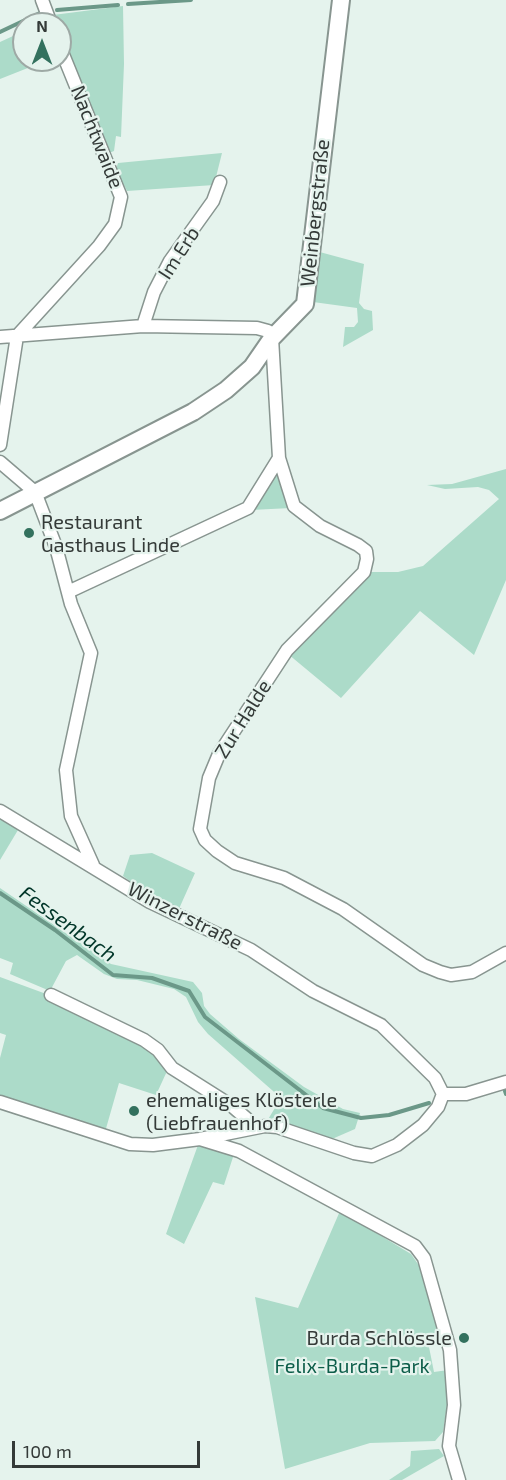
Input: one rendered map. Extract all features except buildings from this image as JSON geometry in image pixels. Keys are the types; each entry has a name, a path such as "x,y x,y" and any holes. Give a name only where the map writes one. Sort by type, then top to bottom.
{"street":[{"name":"Weinbergstraße","path":"0,511 194,412 226,390 252,367 272,338 305,304 340,0"},
{"name":"Nachtwaide","path":"16,336 99,246 115,224 121,197 70,72"},
{"name":"Im Erb","path":"142,326 154,292 170,261 213,201 220,182"},
{"path":"0,336 142,326 257,328 268,331 272,338"},
{"path":"0,445 16,336"},
{"name":"Zur Halde","path":"272,338 279,458 294,506 320,526 358,545 366,551 367,559 364,572 287,650 219,754 209,778 200,829 205,840 235,863 284,878 344,909 423,965 440,972 460,975 484,966 506,953"},
{"path":"68,592 248,508 279,458"},
{"path":"0,462 34,492 56,547 68,592 91,653 66,770 71,816 93,865"},
{"name":"Winzerstraße","path":"0,811 93,865 150,902 251,950 312,991 381,1025 435,1078 443,1094"},
{"path":"51,995 144,1040 158,1050 172,1068 247,1119 250,1127 239,1151"},
{"path":"0,1102 130,1144 153,1145 200,1139 250,1127 277,1127 354,1153 372,1156 397,1145 423,1125 438,1107 443,1094 466,1094 506,1082"},
{"path":"200,1139 239,1151 415,1246 424,1258 453,1367 454,1405 448,1446 459,1480"}],"green space":[{"path":"123,6 124,64 121,137 116,136 114,151 109,153 72,61 72,13"},
{"path":"12,36 12,72 18,72 0,79 0,42"},
{"path":"222,153 214,185 127,191 116,169 118,163"},
{"path":"316,251 364,264 359,303 364,309 372,311 373,330 343,347 345,327 354,327 358,322 357,308 313,302"},
{"path":"506,469 506,580 474,655 420,611 341,698 288,654 370,572 398,572 423,566 499,499 489,490 478,487 445,489 427,485 452,484"},
{"path":"277,473 281,475 291,508 251,510"},
{"path":"0,818 18,830 0,860"},
{"path":"152,853 195,873 178,911 158,902 123,876 130,855"},
{"path":"0,888 111,964 193,982 202,993 204,1006 210,1014 239,1039 304,1087 343,1109 360,1113 355,1129 332,1139 267,1121 281,1098 208,1034 198,1022 186,997 174,989 137,980 117,979 104,974 77,955 66,961 50,991 10,974 13,963 0,958"},
{"path":"0,977 49,995 150,1050 168,1069 156,1095 119,1083 105,1132 0,1097 0,1058 6,1035 0,1033"},
{"path":"198,1145 213,1146 234,1154 224,1185 213,1182 184,1244 166,1234"},
{"name":"Felix-Burda-Park","path":"340,1211 411,1254 420,1267 441,1333 427,1337 434,1372 448,1370 449,1391 443,1432 435,1441 370,1443 285,1469 255,1297 298,1308"},
{"path":"439,1449 444,1456 402,1480 389,1480 410,1466 411,1451"}],"waterway":[{"path":"128,4 191,0"},
{"path":"57,10 118,5"},
{"path":"0,32 12,26"},
{"name":"Fessenbach","path":"0,893 55,930 113,975 152,978 189,991 205,1017 323,1108 361,1118 389,1115 429,1103"}],"place":[{"name":"Restaurant Gasthaus Linde","path":"29,533"},
{"name":"ehemaliges Klösterle (Liebfrauenhof)","path":"134,1111"},
{"name":"Burda Schlössle","path":"464,1338"}]}
